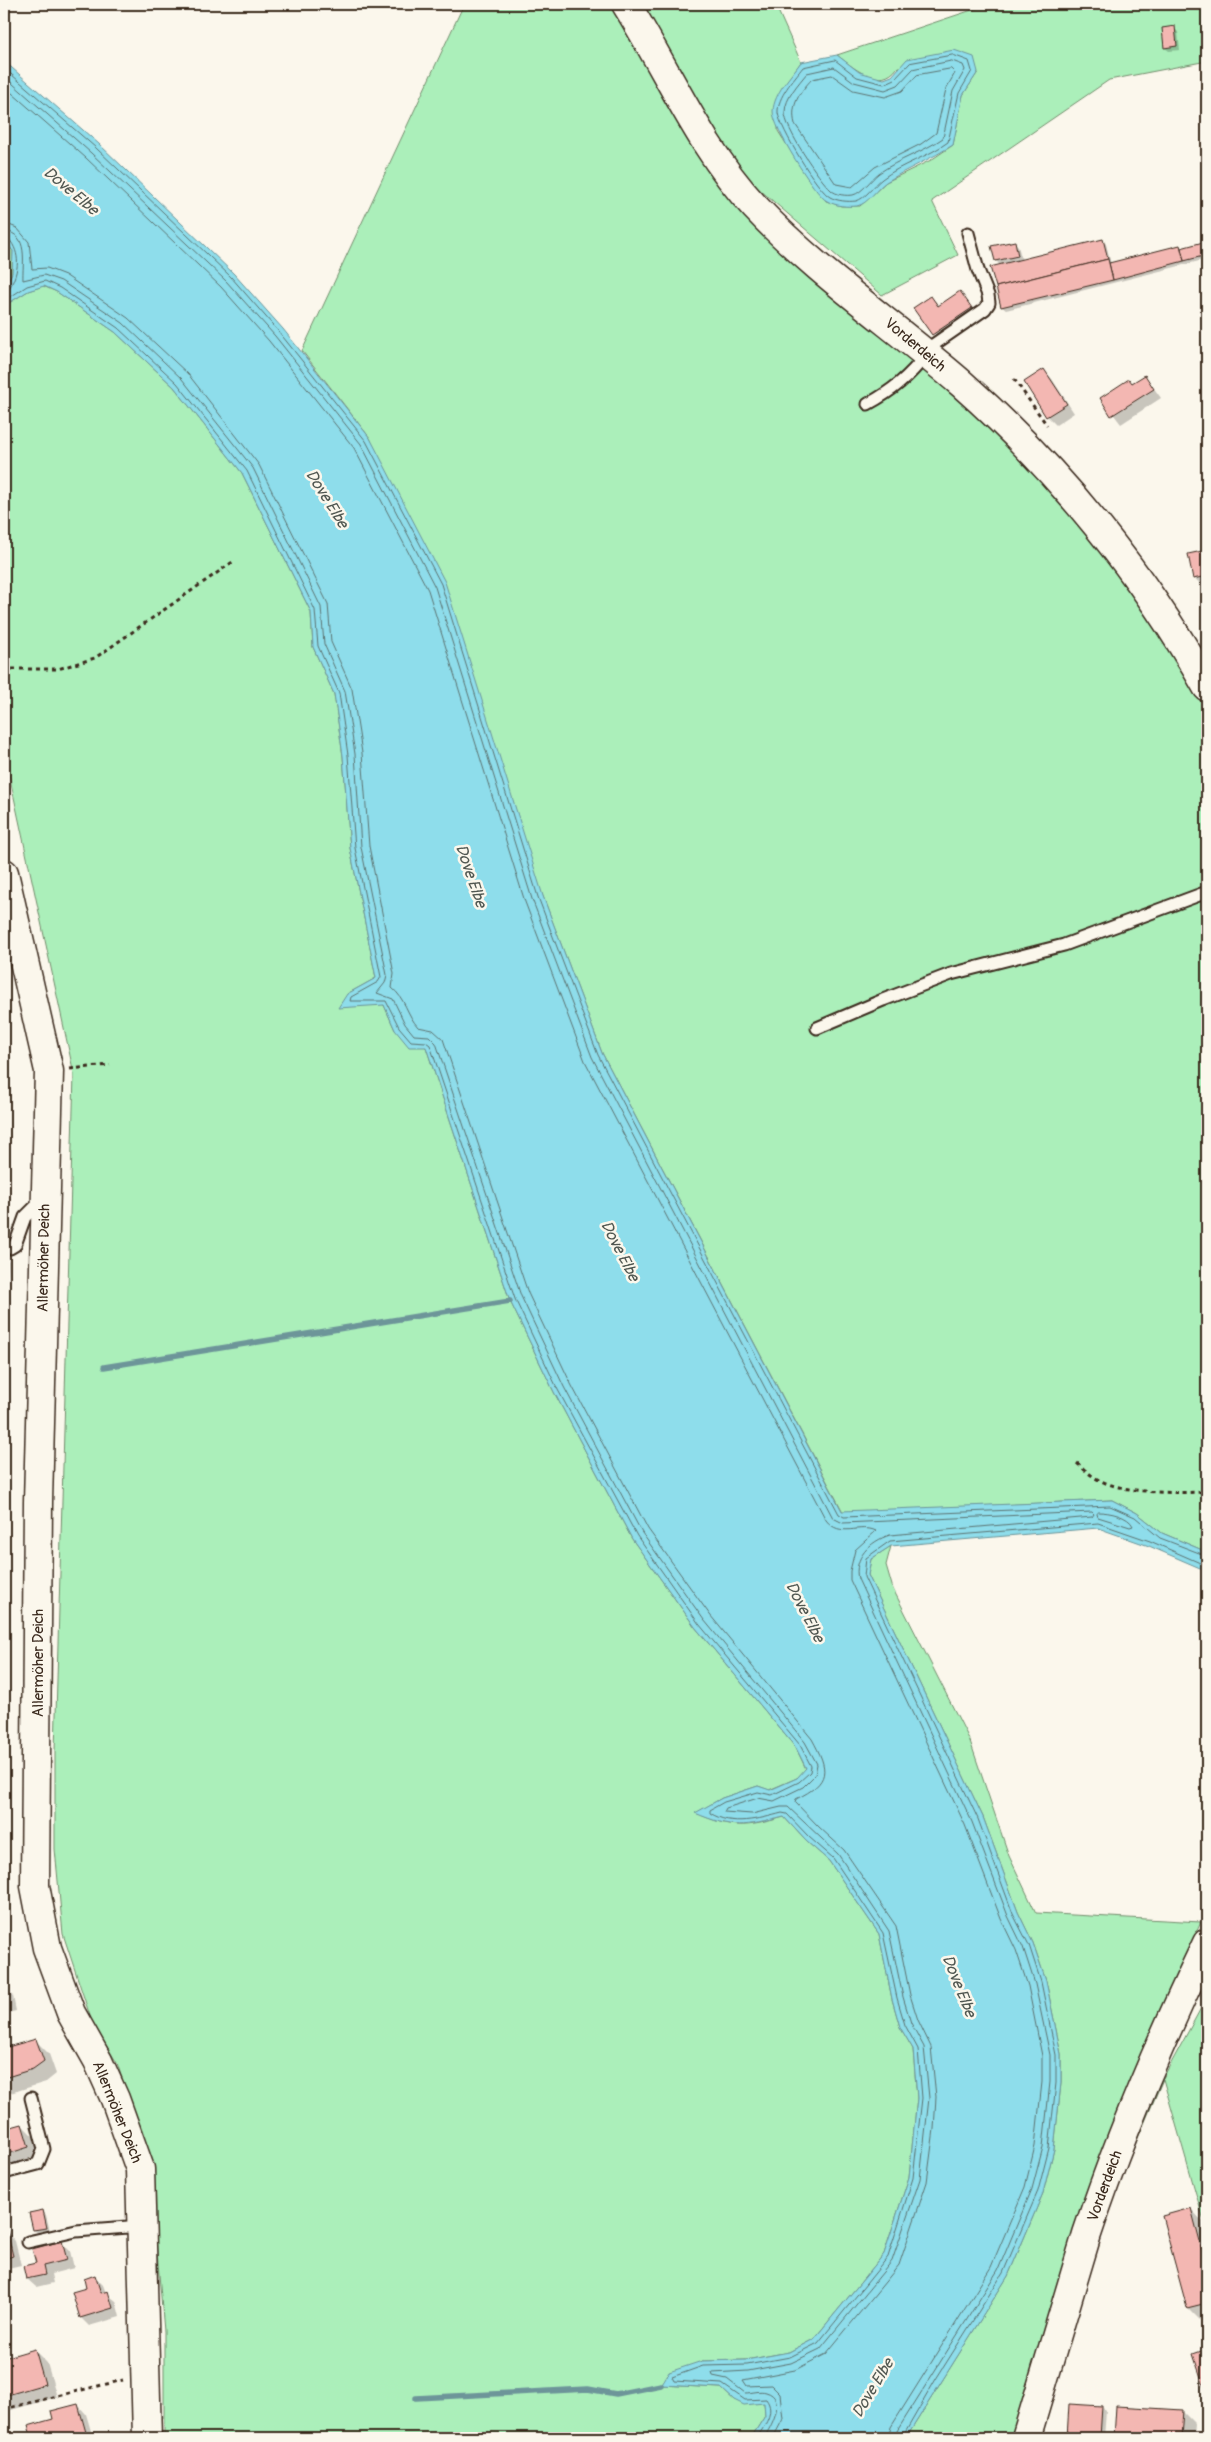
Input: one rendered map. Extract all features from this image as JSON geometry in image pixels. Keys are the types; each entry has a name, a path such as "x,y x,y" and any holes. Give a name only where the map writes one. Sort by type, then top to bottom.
{"street":[{"name":"Vorderdeich","path":"626,4 697,127 723,168 754,206 797,248 925,353 1008,426 1052,473 1152,600 1207,687"},
{"name":"Allermöher Deich","path":"4,873 49,1072 38,1502 35,1886 46,1948 67,2004 98,2061 115,2098 140,2169 147,2438"},
{"name":"Vorderdeich","path":"1026,2438 1088,2234 1120,2145 1145,2082 1207,1943"}],"lane":[{"path":"868,404 892,391 910,376 925,353 986,309 989,303 988,295 970,245 968,233"},
{"path":"817,1028 951,974 1064,945 1207,892"},
{"path":"4,1247 10,1248 15,1244 25,1218 46,1196"},
{"path":"4,2174 38,2164 44,2149 31,2098"},
{"path":"28,2242 76,2231 141,2226"}],"path":[{"path":"1014,379 1046,425"},
{"path":"4,670 58,669 95,658 234,561"},
{"path":"49,1072 110,1066"},
{"path":"1077,1463 1099,1480 1124,1488 1186,1493 1207,1492"},
{"path":"4,2409 146,2374"}],"green space":[{"path":"464,4 613,4 720,178 928,374 1050,481 1159,626 1205,704 1207,709 1207,1552 1162,1533 1137,1513 1112,1500 843,1512 602,1053 370,438 302,351"},
{"path":"640,4 775,4 801,62 779,93 778,131 811,183 826,201 841,206 860,206 886,182 931,160 953,145 963,95 978,72 898,67 891,74 875,78 859,71 837,55 990,4 1207,4 1207,61 1109,80 932,201 958,255 882,295 738,171"},
{"path":"4,240 13,251 12,273 4,288"},
{"path":"43,286 57,292 115,332 174,387 242,473 311,612 313,647 334,694 343,756 350,848 376,978 347,994 384,1005 395,1030 426,1047 510,1301 554,1392 632,1539 695,1627 796,1748 806,1769 797,1778 769,1790 758,1786 722,1798 696,1813 720,1822 739,1825 749,1825 784,1817 806,1841 829,1861 879,1934 892,1999 900,2027 913,2049 917,2098 909,2177 884,2254 814,2339 789,2352 746,2360 702,2361 661,2385 721,2388 734,2400 764,2402 765,2416 751,2438 164,2438 164,2331 149,2161 117,2063 92,2022 63,1934 55,1849 55,1751 74,1074 4,751 4,306 28,291"},
{"path":"891,1546 886,1565 893,1589 970,1741 1009,1856 1036,1913 1201,1922 1128,2085 1163,2078 1207,1997 1207,2232 1163,2079 1096,2237 1037,2438 906,2438 1008,2276 1043,2193 1054,2149 1061,2083 1061,2054 1046,1981 983,1817 868,1575 871,1559"}],"water":[{"path":"954,50 974,57 978,72 963,95 953,145 886,182 861,205 838,205 827,201 821,196 804,174 786,144 779,131 773,111 780,91 801,62 837,55 859,72 884,79 892,76 907,59"},
{"name":"Dove Elbe","path":"4,61 99,144 234,274 283,329 370,438 445,582 543,896 602,1053 842,1511 1112,1500 1137,1513 1162,1533 1207,1552 1207,1571 1149,1546 1098,1528 891,1546 871,1559 868,1575 983,1817 1018,1912 1033,1943 1046,1981 1061,2054 1061,2083 1054,2149 1043,2193 1008,2276 906,2438 751,2438 765,2416 764,2403 744,2405 734,2400 721,2388 661,2385 669,2372 702,2361 746,2360 789,2352 814,2339 884,2254 909,2177 917,2098 913,2049 900,2027 892,1999 879,1934 829,1861 806,1841 784,1817 759,1823 739,1825 719,1822 695,1813 722,1798 758,1786 770,1790 797,1778 806,1768 796,1748 695,1627 632,1539 554,1392 510,1301 426,1047 409,1047 395,1030 384,1005 338,1008 347,994 376,978 350,848 343,756 334,694 313,647 311,612 242,473 174,387 115,332 57,292 44,286 28,291 4,306 4,288 12,273 13,251 4,240"}],"building":[{"path":"1203,21 1207,22 1207,55 1203,55 1205,35 1201,34"},
{"path":"1175,26 1177,46 1164,48 1162,28"},
{"path":"1103,239 1108,259 996,287 990,267"},
{"path":"1015,241 1018,256 995,261 991,246"},
{"path":"1207,241 1207,255 1184,261 1181,248"},
{"path":"1180,245 1184,261 1113,280 1109,263"},
{"path":"1108,259 1113,280 1001,307 996,287"},
{"path":"960,291 972,308 932,335 913,308 931,296 938,306"},
{"path":"1044,369 1067,404 1046,417 1024,382"},
{"path":"1145,375 1154,389 1111,416 1100,398 1129,379 1132,383"},
{"path":"1207,550 1207,576 1193,579 1188,554"},
{"path":"36,2039 44,2061 33,2069 4,2078 4,2048"},
{"path":"22,2124 29,2147 4,2155 4,2129"},
{"path":"1191,2208 1207,2269 1207,2303 1187,2308 1162,2216"},
{"path":"43,2210 47,2228 33,2230 29,2213"},
{"path":"7,2231 13,2256 4,2259 4,2232"},
{"path":"62,2241 67,2260 43,2266 45,2275 26,2279 23,2266 36,2263 32,2249"},
{"path":"95,2275 101,2293 108,2291 113,2308 80,2318 72,2292 86,2288 84,2279"},
{"path":"35,2349 45,2384 4,2396 4,2358"},
{"path":"1207,2349 1207,2395 1193,2354"},
{"path":"78,2404 87,2436 78,2438 32,2438 28,2426 53,2419 51,2411"},
{"path":"1069,2404 1102,2406 1100,2438 1067,2438"},
{"path":"1116,2406 1183,2410 1181,2438 1114,2438"}],"waterway":[{"path":"104,1367 510,1301"},
{"path":"416,2398 588,2389 616,2394 661,2385"}]}
